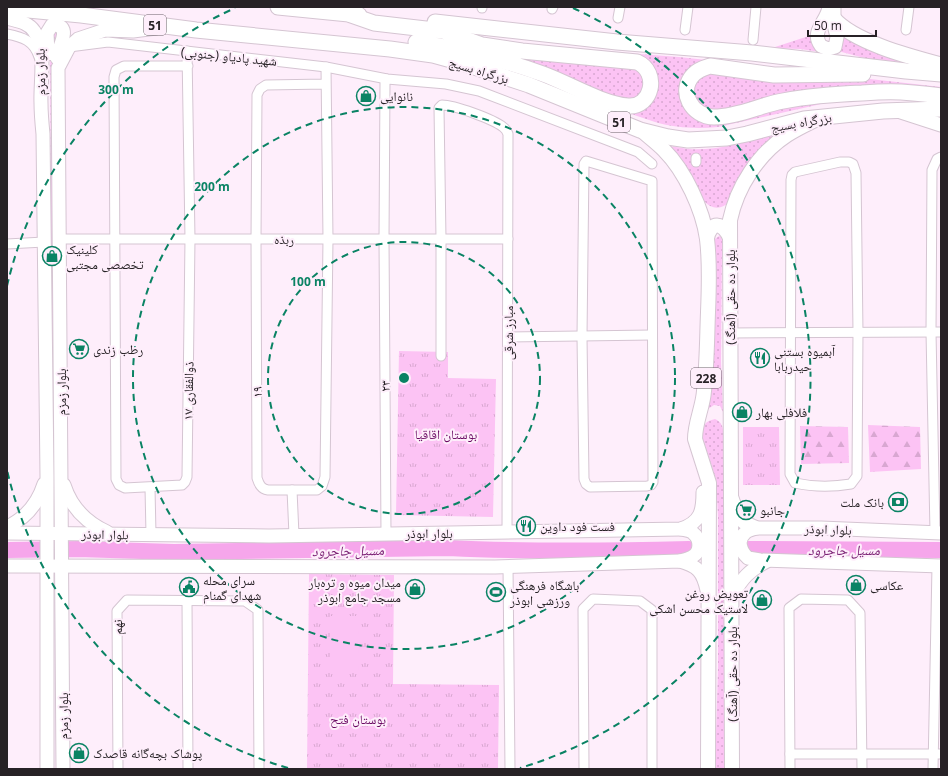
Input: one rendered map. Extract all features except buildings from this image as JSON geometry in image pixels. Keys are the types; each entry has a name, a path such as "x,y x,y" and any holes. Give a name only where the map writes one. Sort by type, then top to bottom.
{"highway":[{"path":"278,7 617,42 752,53 906,72 941,74"},
{"name":"بزرگراه بسیج","path":"7,8 390,49 433,55 529,85 640,130 688,140 723,139 804,119 819,117 898,110 941,109"},
{"path":"831,10 842,27 900,54 941,66"},
{"path":"304,40 334,34 386,38 449,47 545,74 600,98 629,106 637,105 644,100 651,86 649,72 643,64 637,62 522,51 482,45 443,31 374,22 350,15"},
{"path":"906,72 774,75 710,66 700,69 693,75 686,89 687,98 692,108 711,117 744,112 781,101 839,94 895,92 941,96"}],"main road":[{"name":"بلوار زمزم","path":"7,18 27,24 34,31 39,41 41,54 40,104 43,134 47,476 44,550 47,769"},
{"path":"43,134 48,104 47,33 52,25 58,25 64,34 57,56 58,68"},
{"name":"بلوار زمزم","path":"63,769 64,550 61,478 58,68 69,47 78,38 105,30 133,31 166,26"},
{"path":"898,110 941,125"},
{"name":"بلوار ده حقی (آهنگ)","path":"732,769 730,220 739,192 761,158 786,135 819,117"},
{"name":"بلوار ده حقی (آهنگ)","path":"640,130 660,145 676,163 698,208 707,238 706,373 704,395 695,432 703,466 709,483 708,769"},
{"path":"707,238 711,228 719,225 726,229 730,238"},
{"path":"681,529 691,526 702,508 703,466"},
{"path":"7,528 22,519 32,508 42,492 47,476"},
{"path":"61,478 68,496 80,514 87,521 110,534"},
{"path":"732,498 737,512 743,522 757,528"},
{"path":"757,528 744,533 740,543 743,555 754,560 939,566"},
{"name":"بلوار ابوذر","path":"757,528 821,528 938,533"},
{"path":"680,561 691,558 697,553 699,545 697,536 692,532 681,529"},
{"name":"بلوار ابوذر","path":"7,566 24,566 44,550 64,550 85,534 269,536 681,529"},
{"name":"بلوار ابوذر","path":"7,533 27,533 44,550 64,550 84,567 508,566 680,561 697,568 702,574 708,594"},
{"path":"732,595 748,573 770,560"}],"street":[{"path":"618,18 620,7"},
{"path":"685,30 688,7"},
{"path":"753,40 756,7"},
{"path":"906,30 909,7"},
{"path":"7,34 20,36 30,41 37,52 41,66"},
{"name":"شهید پادیاو (جنوبی)","path":"69,47 108,42 326,67 387,78 446,84 479,91 638,152 652,164"},
{"path":"187,51 190,239"},
{"path":"114,239 114,77 116,70 124,66 188,66"},
{"path":"326,67 328,239"},
{"name":"۲۳","path":"386,534 384,239 385,83 387,78"},
{"path":"256,239 257,95 260,89 266,85 326,84"},
{"name":"مبارز شرقی","path":"441,239 439,108 442,105 454,107 498,123 505,128 508,134 507,533"},
{"path":"938,533 931,332 932,170 937,159 941,157"},
{"path":"585,161 652,181 653,482 651,485 590,487 586,484 584,479 582,337 584,164 585,161"},
{"path":"840,162 849,162 852,164 856,173 858,332 857,476 851,484 841,486 805,486 795,483 790,474 791,180 792,175 795,172 840,162"},
{"name":"ربذه","path":"60,239 508,238"},
{"name":"ذوالفقاری ۱۷","path":"114,239 116,479 118,485 125,488 150,488 182,485 186,482 187,477 190,239"},
{"name":"۱۹","path":"256,239 257,478 259,485 264,490 317,490 322,486 325,477 328,239"},
{"path":"441,239 441,356"},
{"path":"7,244 44,242"},
{"path":"730,332 941,332"},
{"path":"508,337 652,335"},
{"path":"150,488 151,534"},
{"path":"292,490 294,535"},
{"path":"508,566 510,769"},
{"path":"933,769 937,754 939,566"},
{"path":"790,769 790,608 801,599 848,600 860,612 862,769"},
{"name":"نهم","path":"118,769 117,611 126,600 187,600 245,601 258,610 259,769"},
{"path":"187,600 188,769"},
{"path":"584,769 583,609 593,600 640,601 652,610 652,769"},
{"path":"790,754 937,754"}],"green space":[{"path":"59,29 53,66 55,248 51,249 50,31"},
{"path":"838,29 941,69 883,63 838,51 843,41"},
{"path":"815,34 827,53 800,49 772,48"},
{"path":"471,38 679,57 807,71 699,65 684,105 690,115 696,119 799,103 837,101 718,127 695,128 670,126 617,108 653,99 656,93 658,78 647,59"},
{"path":"496,54 637,67 646,80 642,96 627,102"},
{"path":"713,73 852,77 941,87 941,92 913,88 716,113 702,109 694,95 696,83 702,77"},
{"path":"875,98 837,101 839,100"},
{"path":"781,133 730,201 724,206 717,208 710,206 704,201 664,145 688,149 724,147"},
{"path":"719,236 722,240 721,362 723,412 720,406 714,405 705,411 714,318 715,239"},
{"path":"50,252 55,252 56,512 51,512"},
{"name":"بوستان اقاقیا","path":"399,351 448,352 448,378 496,379 493,517 396,515"},
{"path":"715,419 722,425 724,435 724,769 715,769 718,668 718,517 716,479 702,436 705,424"},
{"path":"868,425 920,427 921,469 870,472"},
{"path":"800,426 848,427 849,463 801,464"},
{"path":"743,427 779,427 780,485 743,485"},
{"name":"بوستان فتح","path":"309,574 394,575 393,684 499,685 498,769 307,769"},
{"path":"330,616 359,616 358,671 330,671"}],"waterway":[{"name":"مسیل جاجرود","path":"7,550 78,549 174,552 449,548 569,551 689,549"},
{"name":"مسیل جاجرود","path":"746,549 941,550"}],"place":[{"name":"نانوایی","path":"366,96"},
{"name":"کلینیک تخصصی مجتبی","path":"52,256"},
{"name":"رطب زندی","path":"79,349"},
{"name":"آبمیوه بستنی حیدربابا","path":"760,358"},
{"name":"فلافلی بهار","path":"742,412"},
{"name":"بانک ملت","path":"898,502"},
{"name":"جانبو","path":"746,510"},
{"name":"فست فود داوین","path":"526,526"},
{"name":"عکاسى","path":"856,585"},
{"name":"سرای محله شهدای گمنام","path":"189,587"},
{"name":"میدان میوه و تره‌بار مسجد جامع ابوذر","path":"415,589"},
{"name":"باشگاه فرهنگی ورزشی ابوذر","path":"496,592"},
{"name":"تعویض روغن لاستیک محسن اشکی","path":"762,600"},
{"name":"پوشاک بچه‌گانه قاصدک","path":"79,753"}]}
